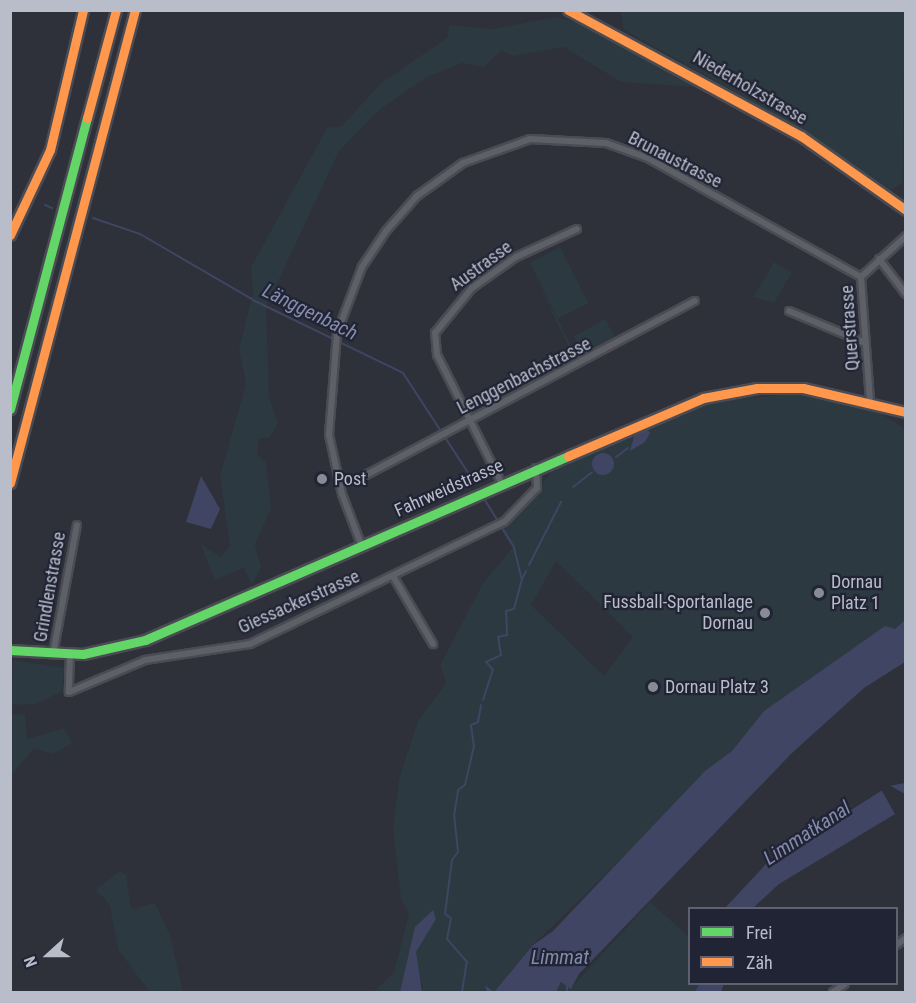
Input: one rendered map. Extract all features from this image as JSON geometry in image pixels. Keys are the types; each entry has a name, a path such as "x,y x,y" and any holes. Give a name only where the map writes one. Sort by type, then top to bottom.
{"main road":[{"path":"10,235 50,150 83,10"},
{"path":"10,409 116,10"},
{"path":"10,483 135,10"},
{"name":"Niederholzstrasse","path":"568,10 621,34 801,136 906,210"},
{"name":"Fahrweidstrasse","path":"10,650 70,655 117,648 171,631 361,544 667,410 722,393 803,388 870,401 906,412"}],"street":[{"name":"Brunaustrasse","path":"361,544 340,486 329,435 334,346 337,333 362,267 399,214 463,163 530,139 582,138 626,149 861,277"},
{"name":"Austrasse","path":"501,482 437,355 436,327 458,299 516,257 577,229"},
{"name":"Querstrasse","path":"870,401 863,342 861,277 906,236"},
{"path":"879,259 906,294"},
{"name":"Lenggenbachstrasse","path":"366,475 694,301"},
{"path":"789,311 863,342"},
{"name":"Giessackerstrasse","path":"70,655 69,692 145,660 250,644 500,524 537,488 536,467"},
{"name":"Grindlenstrasse","path":"53,655 77,525"},
{"path":"393,576 433,644"}],"shaded area":[{"path":"620,11 905,11 902,183 892,190 773,113 624,30"},
{"path":"556,17 585,25 695,87 621,82 564,47 512,56 502,50 484,67 462,63 425,78 378,111 339,151 266,307 269,398 278,423 269,438 259,438 257,454 266,463 271,508 255,545 261,567 252,585 244,568 215,580 200,543 220,557 230,546 220,476 246,384 239,349 253,292 251,267 327,128 342,126 380,84 448,37 449,25 493,29"},
{"path":"560,247 589,303 558,319 530,262"},
{"path":"528,262 571,345 582,356 575,360"},
{"path":"774,262 792,272 774,303 753,297"},
{"path":"605,319 616,339 585,357 574,336"},
{"path":"803,393 876,410 905,429 905,620 895,629 882,629 764,711 732,751 533,945 494,992 422,992 423,986 408,969 400,992 374,992 394,972 409,914 401,899 393,828 399,779 418,721 446,683 440,665 482,585 512,548 500,528 516,518 556,466 590,448 705,402","holes":["556,561 633,637 604,676 531,605"]},
{"path":"13,660 64,668 62,691 36,704 11,705"},
{"path":"25,714 27,739 64,728 72,743 53,754 34,748 11,776 11,715"},
{"path":"119,871 126,874 131,909 155,903 170,935 183,992 149,991 119,951 109,904 96,890"},
{"path":"650,902 688,936 688,985 698,985 695,992 556,992 561,982 571,988"}],"water":[{"path":"645,426 650,433 645,442 630,451 636,430"},
{"path":"603,453 611,456 614,464 611,472 603,475 595,472 592,464 595,456"},
{"path":"201,476 220,509 211,529 186,522"},
{"name":"Limmat","path":"905,620 905,662 864,688 792,753 579,974 571,989 561,982 556,992 494,992 533,945 553,931 705,771 732,751 764,711 885,626 895,629"},
{"path":"905,783 905,808 779,884 754,907 726,907 767,863 889,786"},
{"path":"433,910 436,919 416,952 422,992 400,992 415,927"},
{"path":"485,985 494,992 487,992"},
{"path":"698,985 724,985 721,992 695,992"}],"pier":[{"path":"889,785 905,794 905,808 895,814 881,789"}],"waterway":[{"path":"45,205 52,208"},
{"name":"Länggenbach","path":"93,218 140,234 255,301 403,373 472,479"},
{"path":"616,457 628,448"},
{"path":"573,487 592,472"},
{"name":"Länggenbach","path":"483,497 514,547 522,580 514,609 506,611 507,635 498,637 501,655 486,662 493,670 483,700"},
{"path":"529,565 561,502"},
{"name":"Länggenbach","path":"522,579 526,571"},
{"name":"Länggenbach","path":"462,992 467,962 447,939 451,918 445,914 452,860 458,852 454,816 458,790 465,785 474,747 471,725 478,722 481,705"},
{"path":"567,984 567,992"}],"traffic: fast":[{"path":"10,409 87,118"},
{"path":"10,650 83,654 145,640 568,456"}],"traffic: slow":[{"path":"10,235 50,150 83,10"},
{"path":"87,118 116,10"},
{"path":"10,483 135,10"},
{"path":"568,10 801,136 906,210"},
{"path":"568,456 703,398 757,388 803,388 906,412"}],"place":[{"name":"Post","path":"322,479"},
{"name":"Dornau Platz 1","path":"819,593"},
{"name":"Fussball-Sportanlage Dornau","path":"765,613"},
{"name":"Dornau Platz 3","path":"653,687"}],"water label":[{"name":"Limmatkanal","path":"807,833"}]}
